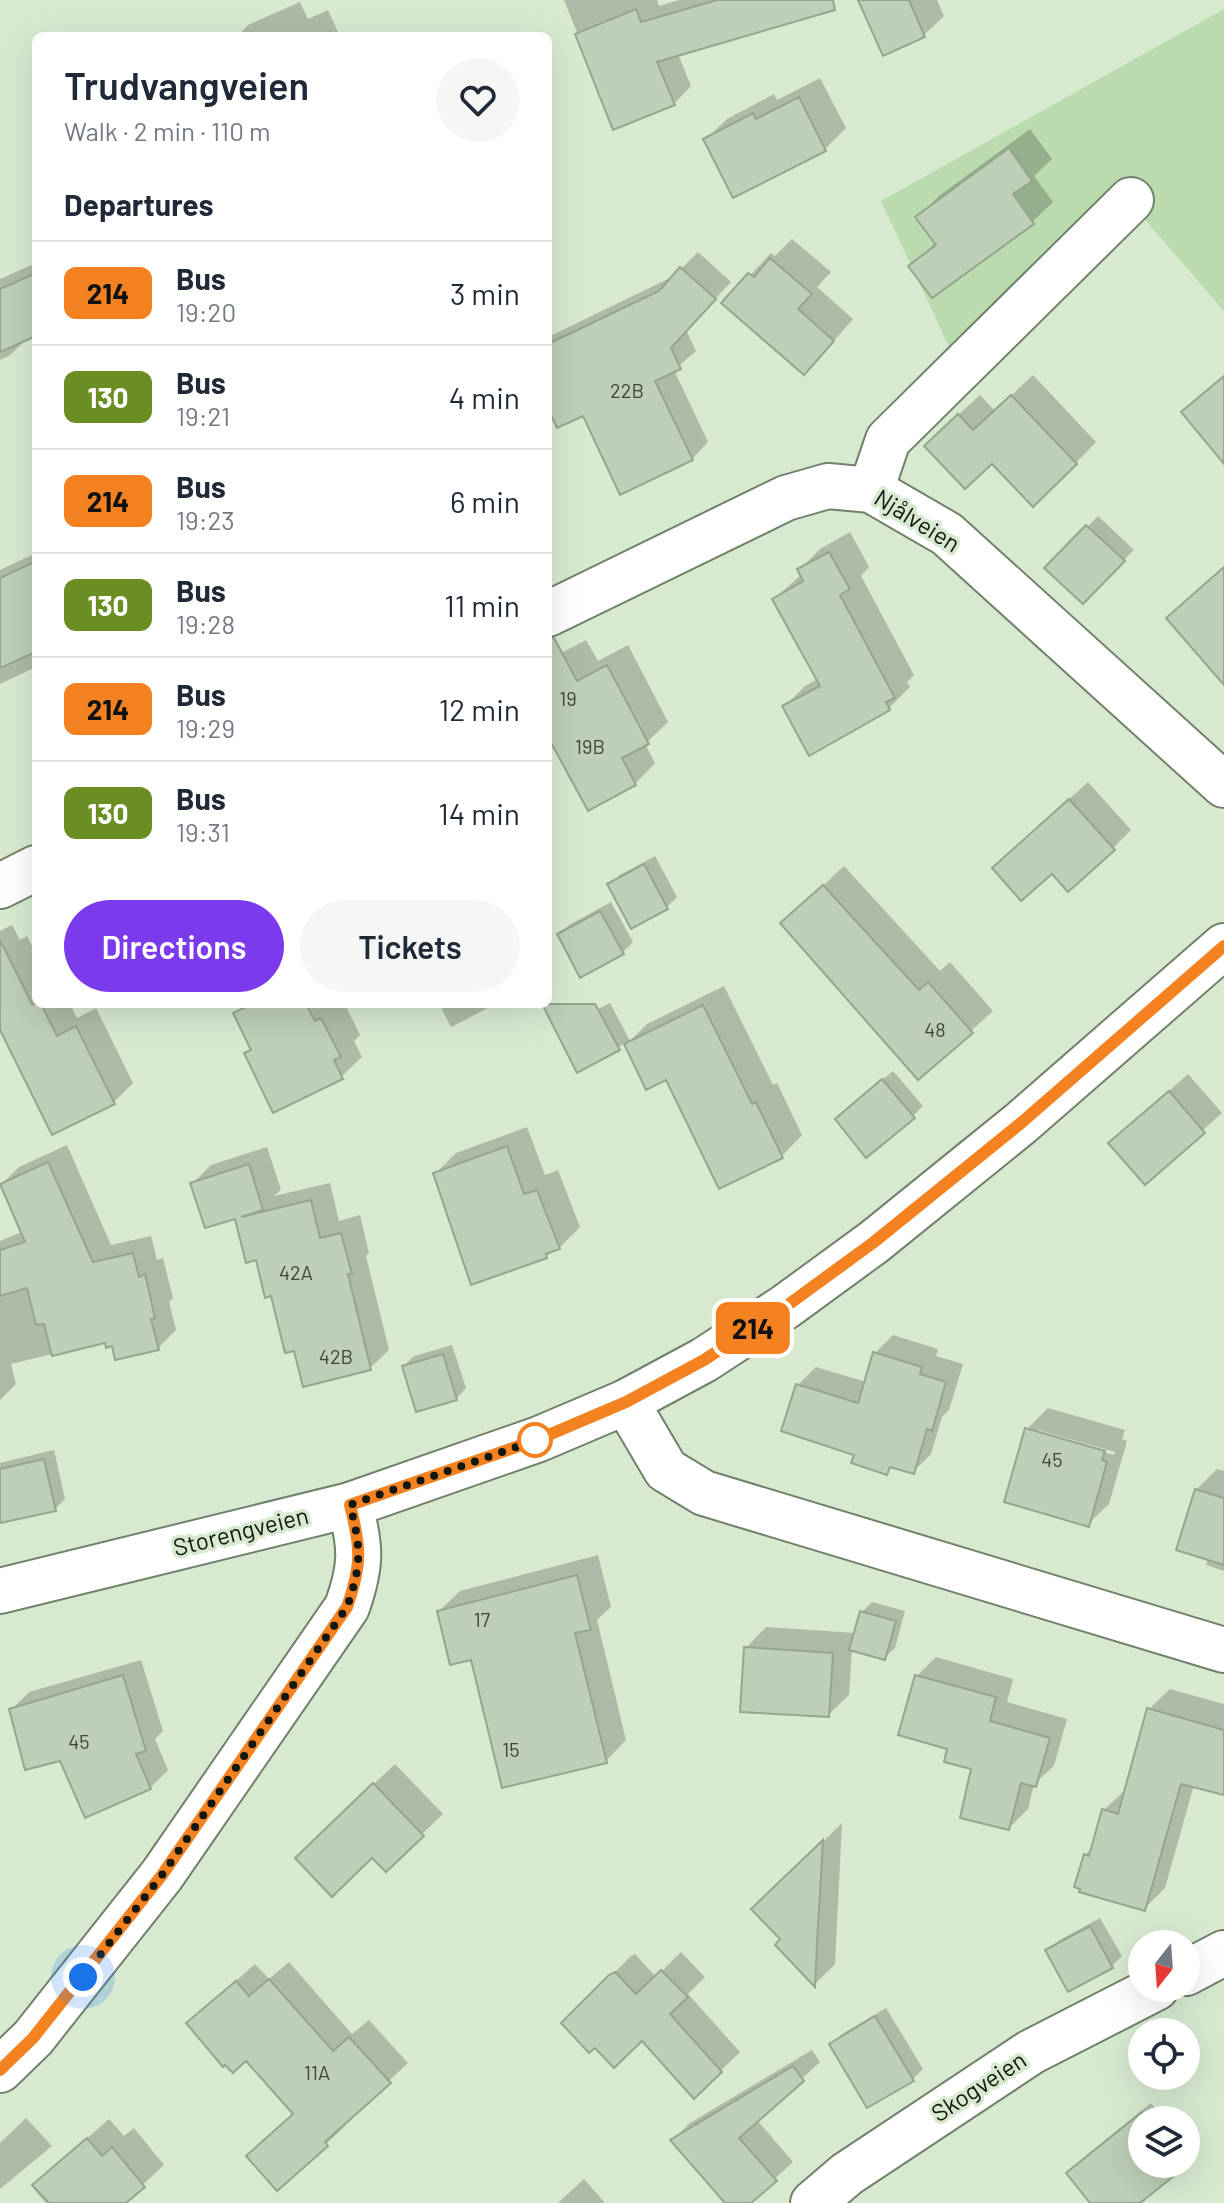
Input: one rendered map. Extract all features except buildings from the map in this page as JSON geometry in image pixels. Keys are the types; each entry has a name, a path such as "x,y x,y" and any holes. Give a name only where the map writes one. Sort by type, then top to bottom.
{"street":[{"path":"871,490 888,440 1131,200"},
{"name":"Njålveien","path":"552,612 786,498 828,486 871,490 947,534 1224,785"},
{"path":"0,886 32,870"},
{"name":"Storengveien","path":"0,1591 350,1505 539,1439 626,1402 704,1360 785,1307 874,1242 1021,1123 1224,946"},
{"path":"626,1402 666,1470 704,1493 1224,1650"},
{"path":"0,2070 33,2038 162,1875 347,1607 360,1542 350,1505"},
{"path":"1200,1966 1224,1953"},
{"name":"Skogveien","path":"813,2203 847,2174 1031,2052 1129,2002"}],"green space":[{"path":"1224,9 1224,311 1127,199 996,322 949,347 881,201"}],"bus line":[{"name":"214","path":"0,2070 33,2038 162,1875 347,1607 360,1542 350,1505 539,1439 626,1402 704,1360 785,1307 874,1242 1021,1123 1224,946"}],"route":[{"path":"83,1977 162,1875 347,1607 360,1542 350,1505 539,1439 535,1440"}]}
